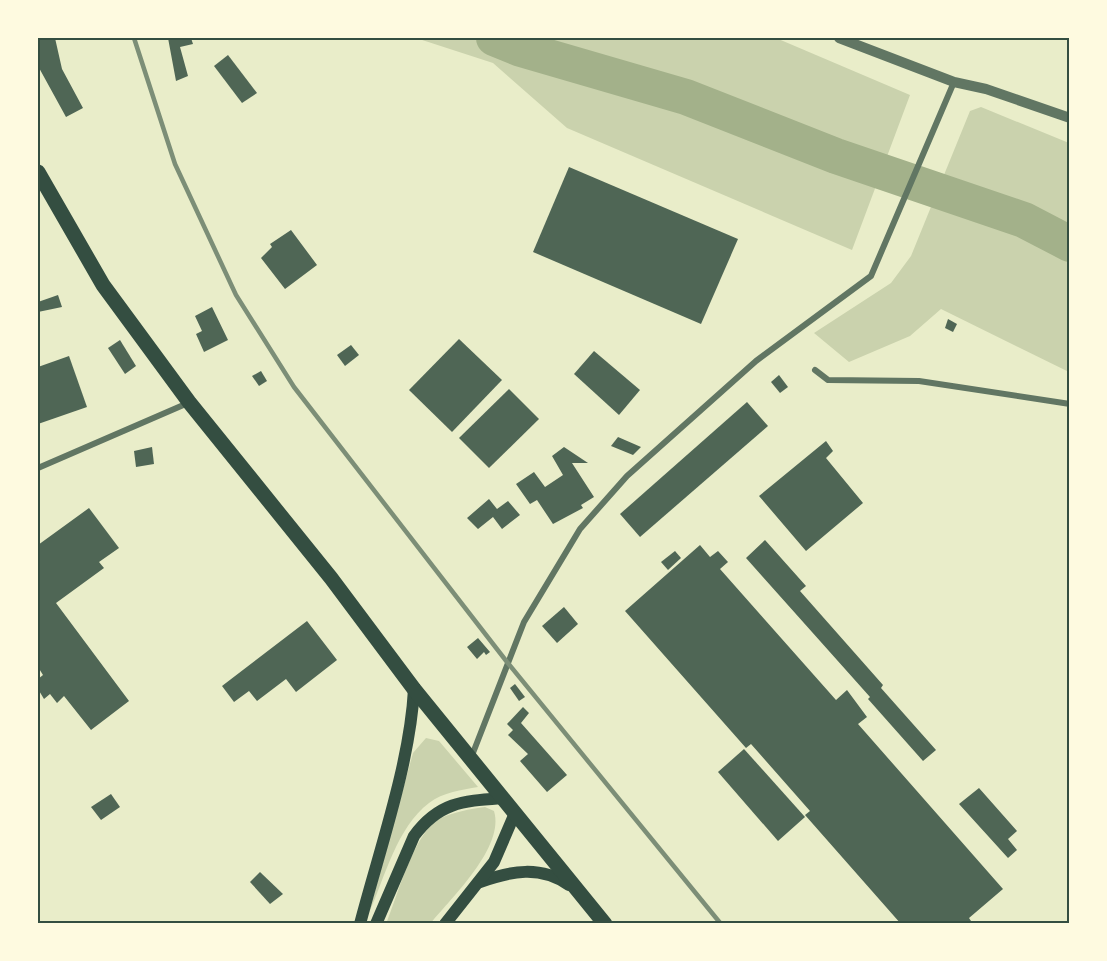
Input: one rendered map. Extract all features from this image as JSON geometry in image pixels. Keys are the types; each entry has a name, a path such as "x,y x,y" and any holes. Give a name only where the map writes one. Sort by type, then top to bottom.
{"main road":[{"path":"38,172 104,285 189,402 331,578 414,689 605,924"},
{"path":"360,924 406,750 413,718 414,689"},
{"path":"376,924 414,836 423,823 434,813 468,801 503,798"},
{"path":"445,924 479,883 502,847 515,813"},
{"path":"479,883 511,872 542,872 557,877 580,893"}],"street":[{"path":"839,38 954,82 986,88 1070,118"},
{"path":"470,758 524,622 580,529 627,476 756,361 871,276 954,82"},
{"path":"815,370 828,380 919,381 1070,404"},
{"path":"38,468 189,402"}],"green space":[{"path":"416,38 776,38 910,95 852,250 567,128 493,63"},
{"path":"981,107 1069,143 1069,372 941,309 910,336 849,362 814,333 891,283 911,256 970,111"},
{"path":"426,738 439,741 478,787 440,796 418,813 400,839 369,913 413,753"},
{"path":"485,807 494,811 495,825 492,840 474,871 451,900 431,923 386,924 414,851 430,826 450,814"}],"building":[{"path":"38,38 55,38 62,69 83,108 66,117 38,66"},
{"path":"168,38 191,38 193,44 180,47 188,76 176,81"},
{"path":"228,55 257,93 242,103 214,66"},
{"path":"569,167 738,239 701,324 533,252"},
{"path":"291,230 317,265 285,289 261,258 272,247 270,244"},
{"path":"58,295 62,307 38,312 38,302"},
{"path":"212,307 228,340 204,352 196,334 202,331 195,316"},
{"path":"948,319 957,324 953,332 945,328"},
{"path":"459,339 502,380 452,432 409,390"},
{"path":"120,340 136,366 125,374 108,348"},
{"path":"351,345 359,355 345,366 337,355"},
{"path":"594,351 640,390 619,415 574,374"},
{"path":"69,356 87,407 38,424 38,367"},
{"path":"261,371 267,381 259,386 252,376"},
{"path":"779,375 788,387 780,393 771,382"},
{"path":"509,389 539,419 489,468 459,438"},
{"path":"747,402 768,426 640,537 620,514"},
{"path":"618,437 641,447 633,455 611,446"},
{"path":"826,441 833,451 826,458 863,503 806,551 759,496"},
{"path":"152,447 154,464 136,467 134,451"},
{"path":"564,447 588,463 572,463 594,497 581,505 583,508 553,524 537,500 530,504 516,484 534,472 545,487 563,475 552,456"},
{"path":"489,499 497,509 508,501 520,515 502,529 493,517 478,529 467,518"},
{"path":"89,508 119,548 99,562 104,568 56,603 129,701 91,730 64,696 57,703 50,694 44,699 38,689 38,679 43,675 38,667 38,545"},
{"path":"765,540 806,586 800,591 883,685 881,688 936,750 923,761 868,699 870,697 746,558"},
{"path":"700,545 710,557 718,551 728,562 720,569 836,700 847,690 867,717 858,724 1003,889 969,918 973,924 901,924 805,815 810,811 751,744 746,748 625,611"},
{"path":"675,551 681,558 668,570 661,562"},
{"path":"564,607 578,624 557,643 542,626"},
{"path":"307,621 337,660 296,692 286,679 257,701 249,691 234,702 222,686"},
{"path":"478,638 490,652 486,655 484,652 477,659 467,647"},
{"path":"515,684 525,697 519,701 510,688"},
{"path":"523,707 529,713 521,723 567,775 547,792 520,761 528,754 508,735 513,730 507,724"},
{"path":"744,749 805,817 778,841 718,772"},
{"path":"979,788 1017,831 1008,839 1017,850 1008,858 959,804"},
{"path":"111,794 120,807 101,820 91,807"},
{"path":"260,872 283,894 270,904 250,882"}],"waterway":[{"path":"494,38 521,49 686,97 836,156 1024,220 1070,244"}],"railway":[{"path":"134,38 175,164 236,295 294,387 507,662 721,924"}]}
